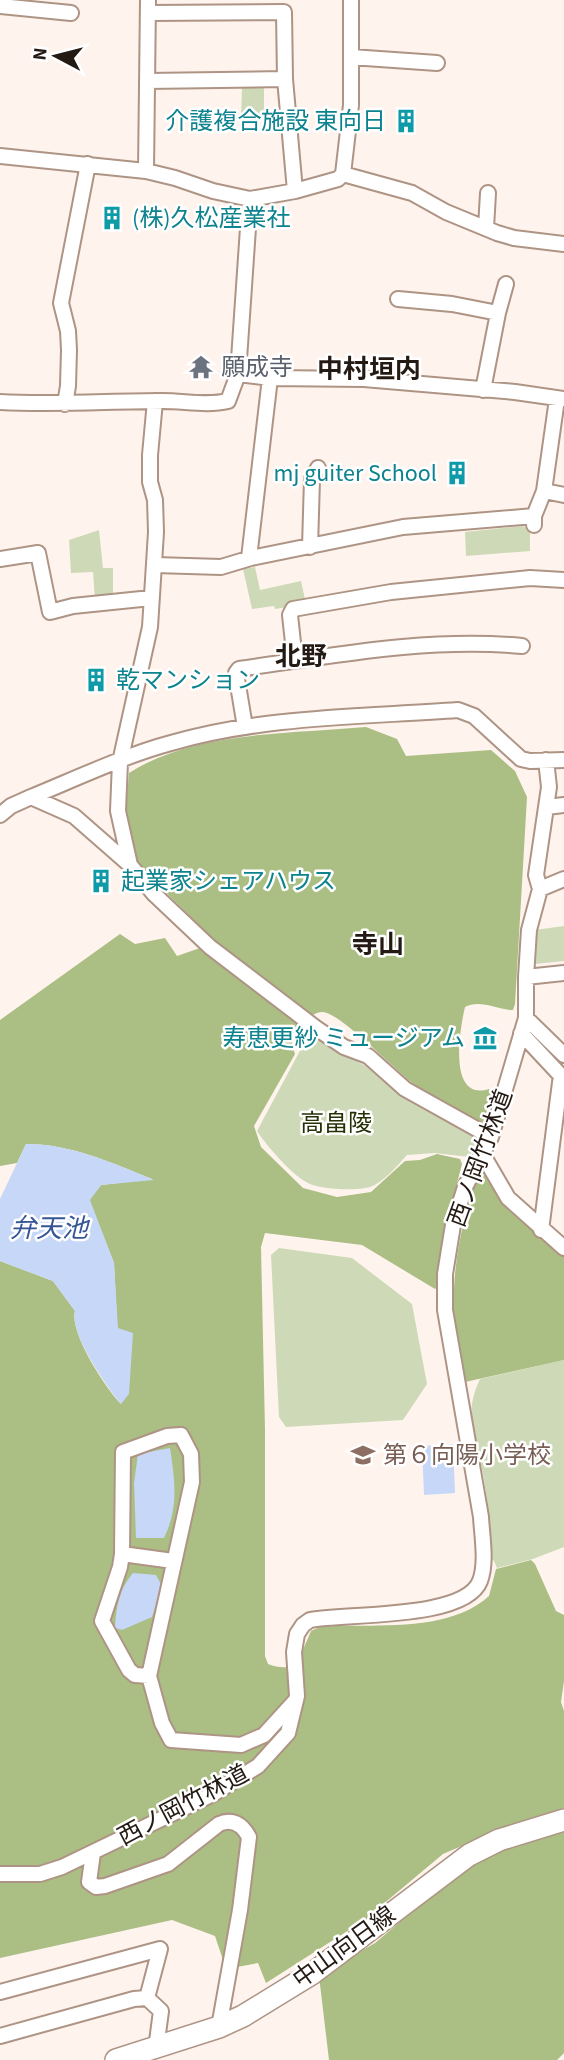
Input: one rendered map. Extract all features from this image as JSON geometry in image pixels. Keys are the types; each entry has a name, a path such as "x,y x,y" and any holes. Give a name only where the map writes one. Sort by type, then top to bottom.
{"main road":[{"name":"中山向日線","path":"116,2060 156,2049 243,2016 313,1973 469,1855 499,1840 564,1820"}],"street":[{"path":"0,156 146,171 212,191 250,199 295,191 338,179 343,174 351,105 351,0"},
{"path":"0,6 71,13"},
{"path":"146,171 145,13 284,12 285,79 295,191"},
{"path":"351,57 412,68 437,63"},
{"path":"147,81 285,79"},
{"path":"65,404 69,350 68,331 61,303 88,164"},
{"path":"343,174 412,193 446,212 514,238 564,244"},
{"path":"486,228 488,192"},
{"path":"0,402 65,404 155,401 214,404 228,401 238,374 250,199"},
{"path":"483,390 506,284"},
{"path":"398,299 452,304 498,313"},
{"path":"155,565 221,567 249,558 403,527 534,520 544,491 560,399 515,392 364,379 270,378 238,374"},
{"path":"249,558 270,378"},
{"path":"130,865 118,811 120,762 149,633 155,565 155,500 150,482 150,455 155,401"},
{"path":"310,547 312,479 318,468"},
{"path":"544,491 564,495"},
{"path":"0,559 38,553 50,612 73,606 151,598"},
{"path":"295,662 290,615 293,609 391,592 530,578 564,580"},
{"path":"245,727 236,673 239,669 419,647 498,644 522,646"},
{"path":"0,815 11,806 31,797 170,743 245,727 318,718 458,710 474,716 521,759 564,760"},
{"name":"西ノ岡竹林道","path":"0,1874 40,1874 93,1853 213,1794 258,1766 288,1733 296,1700 294,1652 298,1634 310,1620 414,1611 459,1599 474,1590 480,1581 483,1545 480,1504 445,1310 445,1274 453,1224 465,1187 491,1137 526,1018 529,930 540,889 536,875 547,807 547,760"},
{"path":"31,797 74,816 130,865 155,894 210,947 316,1028 344,1047 368,1056 405,1089 491,1137"},
{"path":"547,807 564,805"},
{"path":"540,889 564,878"},
{"path":"526,977 564,973"},
{"path":"526,1018 564,1055"},
{"path":"521,1034 562,1077 541,1230"},
{"path":"483,1155 508,1198 564,1248"},
{"path":"149,1675 135,1675 129,1670 102,1621 122,1555 123,1452 167,1436 181,1435 191,1454 192,1482 149,1675 162,1723 171,1740 241,1745 264,1735 296,1700"},
{"path":"122,1555 173,1561"},
{"path":"93,1853 89,1882 96,1887 105,1886 167,1864 226,1820 246,1831 248,1837 240,1910 219,2027"},
{"path":"0,1992 160,1949 147,1998"},
{"path":"0,2036 134,1998 147,1998 161,2011 156,2049"}],"green space":[{"path":"242,86 264,86 264,115 241,117"},
{"path":"523,526 530,531 530,551 466,556 465,532"},
{"path":"99,530 103,568 113,568 113,598 95,600 93,572 71,573 69,540"},
{"path":"255,567 260,590 301,581 306,604 275,609 274,606 252,609 243,569"},
{"path":"366,727 397,739 406,756 491,750 515,771 527,797 515,1004 513,1010 483,1004 465,1007 459,1061 467,1085 476,1090 489,1089 493,1095 491,1110 485,1122 474,1119 419,1088 342,1022 322,1012 314,1015 293,1033 292,1045 295,1054 254,1126 261,1147 303,1188 337,1197 371,1192 405,1161 420,1160 437,1154 460,1159 462,1164 443,1237 438,1286 435,1289 362,1245 265,1233 261,1247 265,1430 265,1656 268,1664 296,1666 311,1631 322,1626 410,1624 453,1616 472,1608 489,1596 496,1569 531,1560 556,1611 564,1615 564,1681 561,1702 564,1711 564,1808 516,1823 443,1854 363,1921 266,1983 258,1963 226,1969 215,1936 172,1920 0,1958 0,1261 53,1281 75,1311 78,1332 90,1360 121,1404 114,1263 89,1200 101,1185 152,1179 91,1156 43,1145 26,1144 17,1163 0,1166 0,1020 120,934 135,944 165,938 177,956 200,948 208,934 137,864 126,808 129,773 155,759 213,742"},
{"path":"564,926 564,961 535,964 535,930"},
{"name":"高畠陵","path":"310,1032 334,1050 364,1065 398,1092 437,1116 477,1135 478,1142 469,1157 435,1153 407,1155 380,1181 363,1188 328,1188 312,1185 300,1178 279,1159 257,1131"},
{"path":"480,1169 484,1170 502,1198 564,1254 564,1360 465,1382 456,1342 454,1282 467,1208"},
{"path":"279,1248 352,1258 412,1304 427,1384 403,1420 286,1427 279,1417 271,1255"},
{"path":"564,1360 564,1547 533,1559 497,1568 494,1561 487,1556 486,1495 471,1416 475,1392 480,1379"},
{"path":"564,1826 564,2053 557,2060 329,2060 319,1976 375,1943 457,1874 502,1847"}],"water":[{"name":"弁天池","path":"26,1144 75,1151 154,1180 101,1185 90,1200 114,1263 118,1328 133,1333 129,1394 121,1404 90,1359 78,1332 75,1311 53,1281 0,1261 0,1199"},
{"path":"453,1444 455,1493 424,1495 422,1446"},
{"path":"170,1448 174,1505 169,1527 164,1538 136,1538 134,1483 138,1454"},
{"path":"133,1573 156,1575 162,1586 152,1617 122,1630 115,1628 117,1606 121,1592"}],"place":[{"name":"介護複合施設 東向日","path":"406,121"},
{"name":"(株)久松産業社","path":"112,218"},
{"name":"願成寺","path":"201,367"},
{"name":"mj guiter School","path":"457,473"},
{"name":"乾マンション","path":"96,680"},
{"name":"起業家シェアハウス","path":"101,881"},
{"name":"寿恵更紗 ミュージアム","path":"485,1038"},
{"name":"第６向陽小学校","path":"363,1455"}],"district":[{"name":"中村垣内","path":"369,369"},
{"name":"北野","path":"301,656"},
{"name":"寺山","path":"378,944"}]}
